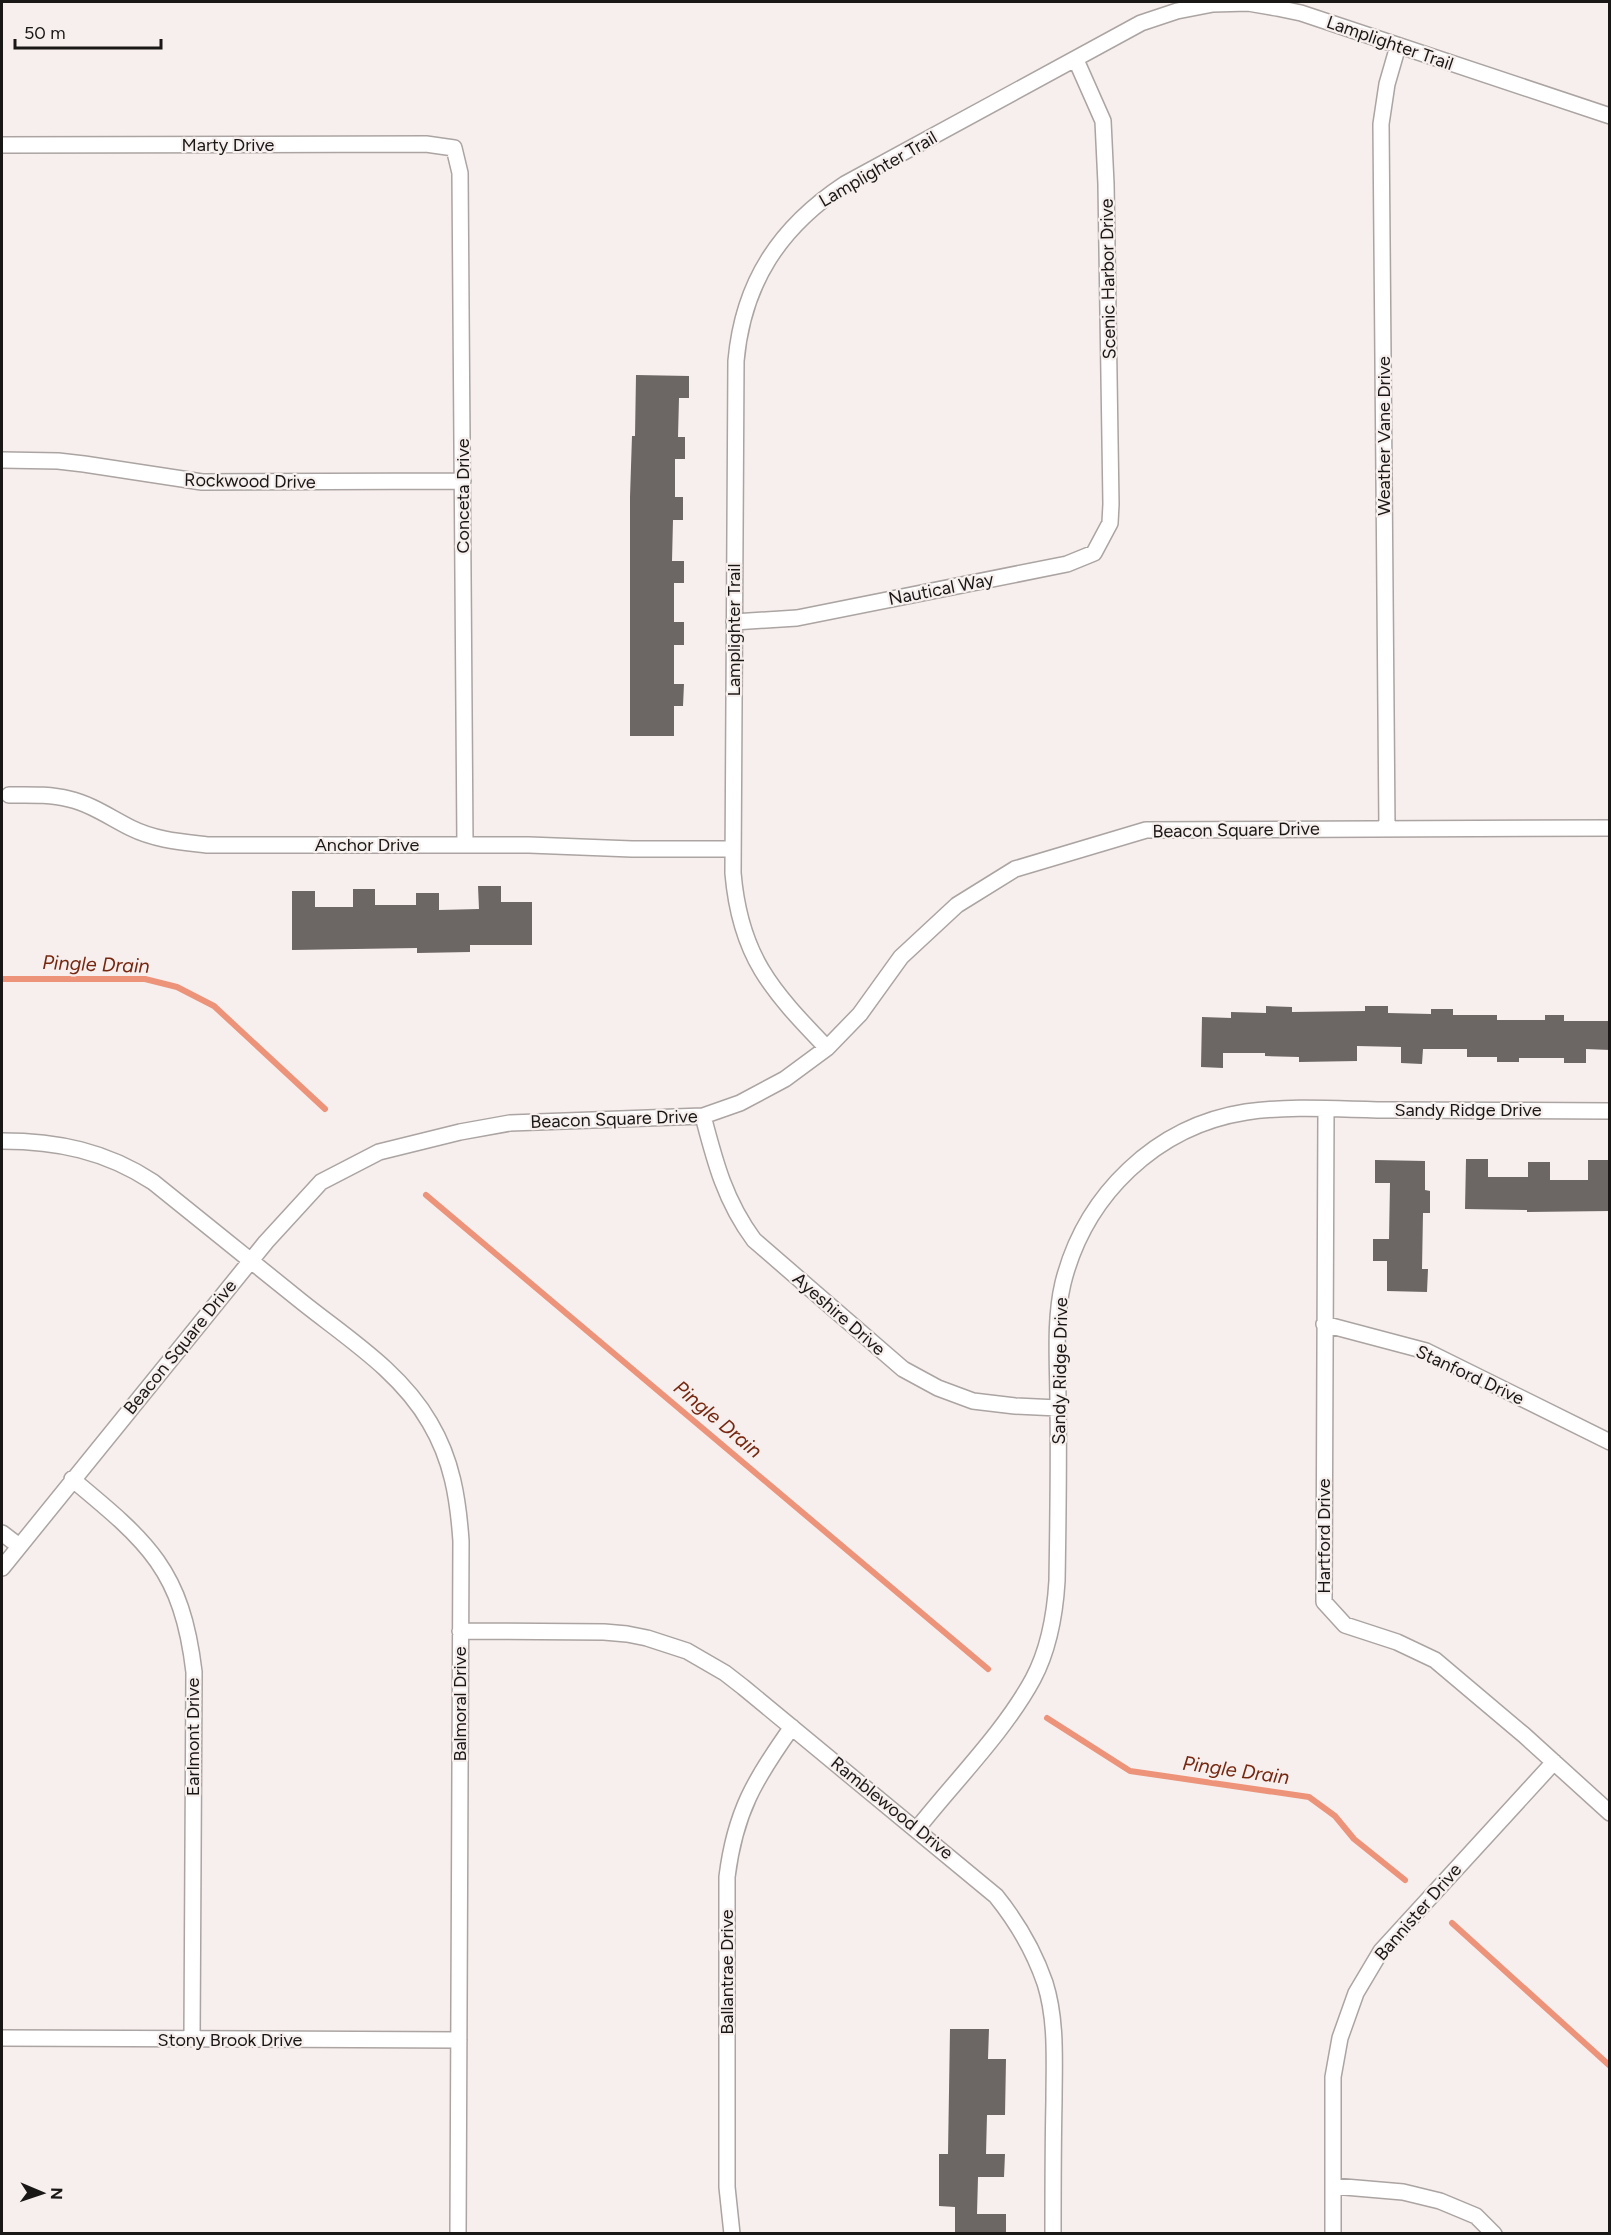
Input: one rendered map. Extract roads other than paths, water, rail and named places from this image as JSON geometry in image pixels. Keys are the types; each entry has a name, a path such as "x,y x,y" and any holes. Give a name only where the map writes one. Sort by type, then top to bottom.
{"street":[{"name":"Lamplighter Trail","path":"827,1048 785,1004 758,965 740,919 734,883 737,345 745,309 772,253 807,212 845,184 1153,18 1199,6 1227,3 1258,5 1301,13 1610,116"},
{"name":"Weather Vane Drive","path":"1387,828 1381,124 1387,84 1398,46"},
{"name":"Scenic Harbor Drive","path":"1076,60 1103,121 1111,504"},
{"name":"Marty Drive","path":"2,145 426,144 454,148"},
{"name":"Conceta Drive","path":"454,148 460,173 465,845"},
{"name":"Rockwood Drive","path":"2,460 75,463 202,482 464,481"},
{"name":"Nautical Way","path":"734,622 797,618 1067,564 1094,553 1110,523 1111,504"},
{"name":"Anchor Drive","path":"9,795 51,795 69,799 134,830 188,843 236,846 553,845 632,849 734,849"},
{"name":"Beacon Square Drive","path":"2,1568 250,1261 321,1182 379,1152 460,1132 510,1123 703,1116 760,1093 806,1065 827,1048 860,1014 901,957 957,905 1015,869 1146,830 1610,828"},
{"name":"Hartford Drive","path":"1326,1110 1324,1602 1345,1625 1397,1642 1435,1660 1610,1813"},
{"name":"Sandy Ridge Drive","path":"917,1829 1015,1708 1034,1677 1043,1655 1055,1605 1057,1581 1058,1335 1063,1285 1073,1253 1091,1215 1118,1180 1155,1149 1177,1135 1234,1115 1257,1111 1610,1111"},
{"name":"Ayeshire Drive","path":"703,1116 719,1178 737,1215 754,1240 903,1370 938,1388 973,1401 1058,1408"},
{"name":"Balmoral Drive","path":"2,1141 72,1146 124,1165 153,1182 368,1354 405,1388 430,1422 450,1465 456,1490 461,1541 458,2234"},
{"name":"Stanford Drive","path":"1324,1324 1426,1351 1610,1442"},
{"name":"Earlmont Drive","path":"72,1479 128,1525 156,1558 170,1580 186,1624 194,1682 192,2039"},
{"path":"2,1533 19,1546"},
{"name":"Ramblewood Drive","path":"460,1631 604,1632 647,1638 687,1651 707,1661 734,1680 996,1896 1012,1916 1025,1938 1045,1985 1053,2031 1053,2234"},
{"name":"Ballantrae Drive","path":"732,2234 726,2187 727,1877 735,1830 743,1808 765,1766 792,1727"},
{"name":"Bannister Drive","path":"1333,2234 1333,2077 1340,2038 1356,1993 1382,1951 1554,1762"},
{"name":"Stony Brook Drive","path":"2,2038 459,2040"},
{"path":"1333,2186 1403,2192 1440,2200 1476,2216 1494,2234"}],"waterway":[{"name":"Pingle Drain","path":"2,979 145,979 177,987 214,1006 325,1109"},
{"name":"Pingle Drain","path":"426,1195 988,1669"},
{"name":"Pingle Drain","path":"1047,1718 1130,1771 1309,1797 1335,1816 1354,1839 1405,1880"},
{"name":"Pingle Drain","path":"1452,1923 1610,2066"}]}
